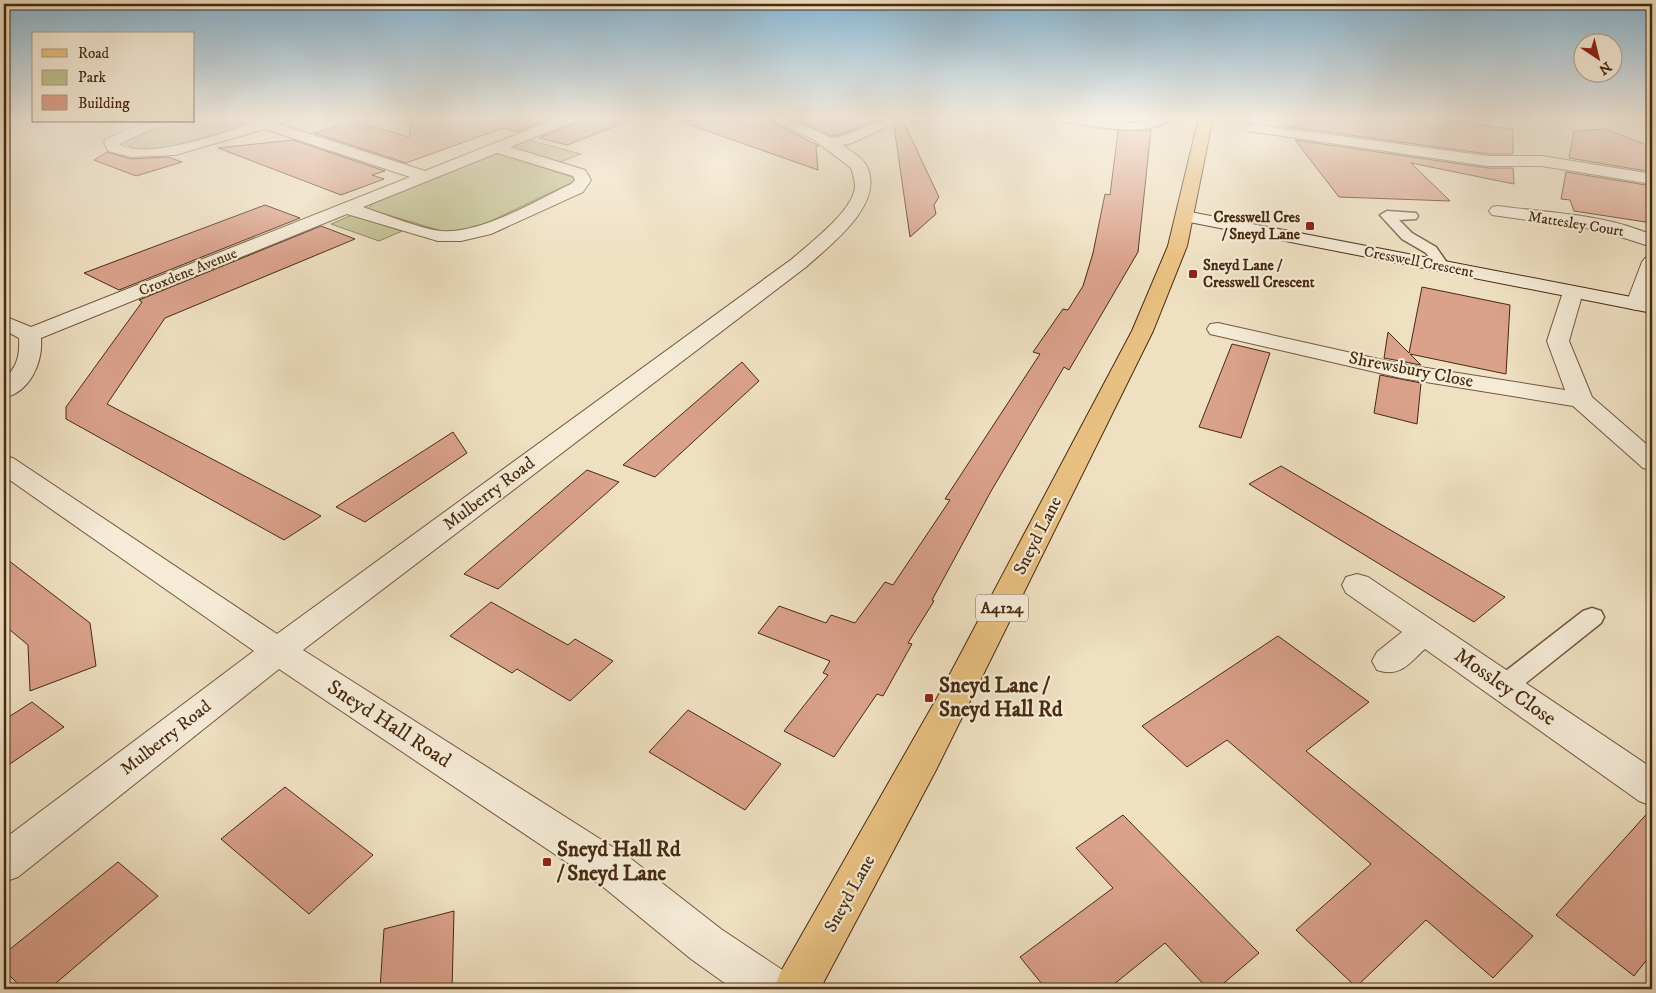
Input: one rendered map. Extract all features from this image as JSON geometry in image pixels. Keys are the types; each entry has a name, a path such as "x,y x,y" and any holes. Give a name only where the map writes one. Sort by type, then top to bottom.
{"main road":[{"name":"Sneyd Lane","path":"796,989 871,857 1106,403 1172,262 1185,216 1196,163"}],"street":[{"path":"385,163 424,176"},
{"name":"Croxdene Avenue","path":"30,335 457,163"},
{"path":"347,208 438,236 461,236 485,230 569,192 577,188 583,180 579,172 549,163"},
{"name":"Mulberry Road","path":"4,863 278,651 799,264 854,206 863,189 859,166 856,163"},
{"path":"1561,163 1652,179"},
{"name":"Mattesley Court","path":"1498,211 1615,228 1641,236 1652,242"},
{"name":"Cresswell Crescent","path":"1185,216 1644,305"},
{"path":"1644,305 1652,262"},
{"path":"1573,292 1558,341 1581,400 1652,462"},
{"path":"4,322 30,335 30,364 21,377 4,390"},
{"name":"Shrewsbury Close","path":"1218,329 1244,330 1401,371 1581,400"},
{"name":"Sneyd Hall Road","path":"4,464 278,651 616,872 706,944 770,989"},
{"name":"Mossley Close","path":"1357,585 1652,789"},
{"path":"1389,661 1424,632"}],"lane":[{"path":"1411,216 1387,215 1407,236 1431,250 1443,267"},
{"path":"1503,686 1592,617"}],"green space":[{"path":"469,163 529,163 572,177 575,181 472,230 445,232 368,209 374,201"},
{"path":"352,215 402,231 379,241 331,224"}],"building":[{"path":"103,163 178,163 136,176"},
{"path":"258,163 362,163 385,171 372,175 384,179 341,195"},
{"path":"799,163 817,163 818,170"},
{"path":"899,163 923,163 939,197 934,205 936,214 910,237"},
{"path":"1114,163 1147,163 1138,252 1069,370 1064,367 990,493 932,600 934,601 908,643 912,644 883,696 877,694 834,757 784,731 828,675 823,673 830,661 758,633 779,606 826,623 831,615 855,623 885,582 893,585 950,500 945,499 1040,354 1033,352 1063,309 1068,310 1083,286 1093,253 1105,194 1110,195"},
{"path":"1313,163 1411,163 1450,201 1339,197"},
{"path":"1413,163 1456,163 1488,168 1513,168 1514,184"},
{"path":"1601,163 1652,163 1652,172"},
{"path":"1566,172 1652,186 1652,223 1574,211 1570,200 1561,199"},
{"path":"265,205 300,218 119,290 84,273"},
{"path":"321,226 355,239 165,318 107,404 321,516 284,540 66,419 66,407 142,302 139,300"},
{"path":"1422,287 1510,305 1506,374 1410,354 1421,365 1384,358 1388,332 1409,353"},
{"path":"1232,344 1270,353 1241,438 1199,427"},
{"path":"742,362 759,381 655,477 623,465"},
{"path":"1380,375 1421,383 1417,424 1374,413"},
{"path":"453,432 467,453 365,522 336,507"},
{"path":"1281,466 1505,597 1474,622 1249,484"},
{"path":"587,470 619,482 498,589 464,574"},
{"path":"4,557 90,623 96,666 30,691 28,645 4,625"},
{"path":"491,602 568,645 575,639 613,661 570,701 517,669 512,673 450,636"},
{"path":"1278,636 1369,702 1306,751 1533,936 1493,978 1426,920 1356,987 1296,930 1371,864 1227,740 1187,767 1142,726"},
{"path":"32,702 64,727 4,768 4,720"},
{"path":"688,710 781,764 745,810 649,752"},
{"path":"285,787 373,855 309,914 221,839"},
{"path":"1652,808 1652,953 1634,976 1556,915"},
{"path":"1123,815 1259,953 1217,989 1208,989 1165,943 1108,989 1046,989 1020,957 1113,888 1076,848"},
{"path":"118,862 158,896 49,989 23,989 4,970 4,954"},
{"path":"454,911 452,989 380,989 384,929"}],"place":[{"name":"Cresswell Cres / Sneyd Lane","path":"1310,226"},
{"name":"Sneyd Lane / Cresswell Crescent","path":"1193,274"},
{"name":"Sneyd Lane / Sneyd Hall Rd","path":"929,698"},
{"name":"Sneyd Hall Rd / Sneyd Lane","path":"547,862"}]}
